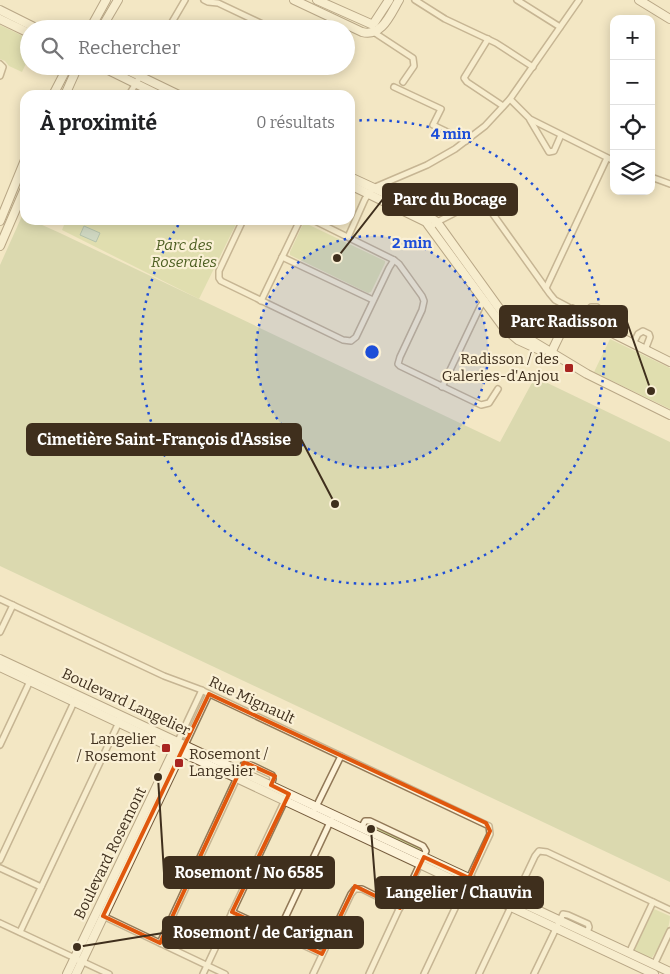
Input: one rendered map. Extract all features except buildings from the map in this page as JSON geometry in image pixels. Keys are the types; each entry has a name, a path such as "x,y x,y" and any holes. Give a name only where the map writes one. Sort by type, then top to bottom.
{"main road":[{"path":"95,20 106,0"},
{"path":"106,20 118,0"},
{"path":"294,0 336,20"},
{"path":"317,0 371,24 389,0"},
{"path":"355,29 362,32 375,33 380,29 399,0"},
{"path":"639,0 670,19"},
{"path":"0,10 20,20"},
{"path":"0,19 20,29"},
{"path":"56,90 63,75"},
{"path":"67,90 74,75"},
{"path":"118,75 148,90"},
{"path":"140,76 169,90"},
{"path":"0,221 20,172"},
{"path":"355,180 371,191"},
{"path":"355,186 420,210 434,225 487,298 516,331 587,374 670,415"},
{"path":"0,246 2,236 20,198"},
{"path":"552,353 572,309 633,344 670,362"},
{"name":"Boulevard Langelier","path":"0,659 31,678"},
{"name":"Boulevard Langelier","path":"0,667 31,678 75,698 558,924 654,974"},
{"name":"Boulevard Rosemont","path":"68,974 104,916 180,747"},
{"name":"Boulevard Rosemont","path":"76,974 78,959 180,747"},
{"name":"Boulevard Langelier","path":"239,775 271,785 287,797"},
{"name":"Boulevard Langelier","path":"332,818 361,828 422,861"},
{"name":"Boulevard Langelier","path":"558,924 587,933 670,972"}],"street":[{"path":"173,20 185,0"},
{"path":"204,0 218,3 255,20"},
{"path":"415,0 445,18 488,39 532,67"},
{"path":"517,0 560,28"},
{"path":"355,223 371,191 427,165 466,141 484,126 510,99 579,0"},
{"path":"371,24 375,33 414,60 414,66 403,82"},
{"path":"488,39 464,78 503,106"},
{"path":"0,64 3,69 0,76"},
{"path":"132,90 140,76"},
{"path":"394,87 441,109 433,125 466,141"},
{"path":"510,99 530,120 549,152 554,151 561,135"},
{"path":"530,120 610,159"},
{"path":"546,288 607,158"},
{"path":"655,178 670,184"},
{"path":"434,225 476,202 485,203 555,300 572,309"},
{"path":"242,225 219,271 219,278 224,284 343,340 351,341 356,337 394,260"},
{"path":"261,301 298,225"},
{"path":"323,225 394,260 420,293 424,301 422,310 398,364 484,406 489,403 498,389"},
{"path":"348,237 354,225"},
{"path":"282,257 373,300"},
{"path":"442,386 480,307 487,298"},
{"path":"584,316 591,307 597,307 600,311 595,322"},
{"path":"633,344 638,334 646,332 650,336 645,350"},
{"name":"Rue Mignault","path":"0,599 164,676 202,690 486,823 490,828 490,834 467,882"},
{"path":"0,632 13,605"},
{"path":"0,745 31,678"},
{"name":"Boulevard Rosemont","path":"180,747 202,690"},
{"name":"Boulevard Rosemont","path":"180,747 209,694"},
{"path":"0,860 75,698"},
{"path":"20,932 120,719"},
{"path":"314,810 340,756"},
{"path":"160,943 239,775"},
{"path":"202,974 287,797"},
{"path":"278,933 332,818"},
{"path":"479,974 536,854 540,851 547,852 670,910"},
{"path":"369,974 422,861"},
{"path":"0,868 41,887"},
{"path":"424,974 467,882"},
{"path":"313,974 355,889 362,889 400,908"},
{"path":"628,953 652,902"},
{"path":"232,912 322,954"},
{"path":"104,916 225,974"},
{"path":"0,923 109,974"},
{"path":"537,973 558,924"},
{"path":"654,965 670,931"}],"highlighted area":[{"path":"209,694 486,823 490,831 469,878 424,857 400,908 355,886 322,954 232,912 289,794 271,785 275,776 244,762 160,943 103,916"}],"green space":[{"path":"0,25 20,35 20,71 0,59"},
{"path":"20,220 20,225 42,225 500,442 535,377 670,442 670,882 0,566 0,265"},
{"name":"Parc des Roseraies","path":"64,225 236,225 199,299 62,230"},
{"path":"303,225 309,225 385,261 385,263 371,292 368,293 290,255"},
{"path":"610,339 670,368 670,409 594,372"},
{"path":"371,824 421,848 420,851 369,827"},
{"path":"654,909 670,916 670,922 661,945 651,959 634,950"}],"water":[{"path":"84,226 100,233 96,242 80,235"}],"place":[{"name":"Parc du Bocage","path":"337,258"},
{"name":"Radisson / des Galeries-d'Anjou","path":"569,368"},
{"name":"Parc Radisson","path":"651,391"},
{"name":"Cimetière Saint-François d'Assise","path":"335,504"},
{"name":"Langelier / Rosemont","path":"166,748"},
{"name":"Rosemont / Langelier","path":"179,763"},
{"name":"Rosemont / No 6585","path":"158,777"},
{"name":"Langelier / Chauvin","path":"371,829"},
{"name":"Rosemont / de Carignan","path":"77,947"}]}
